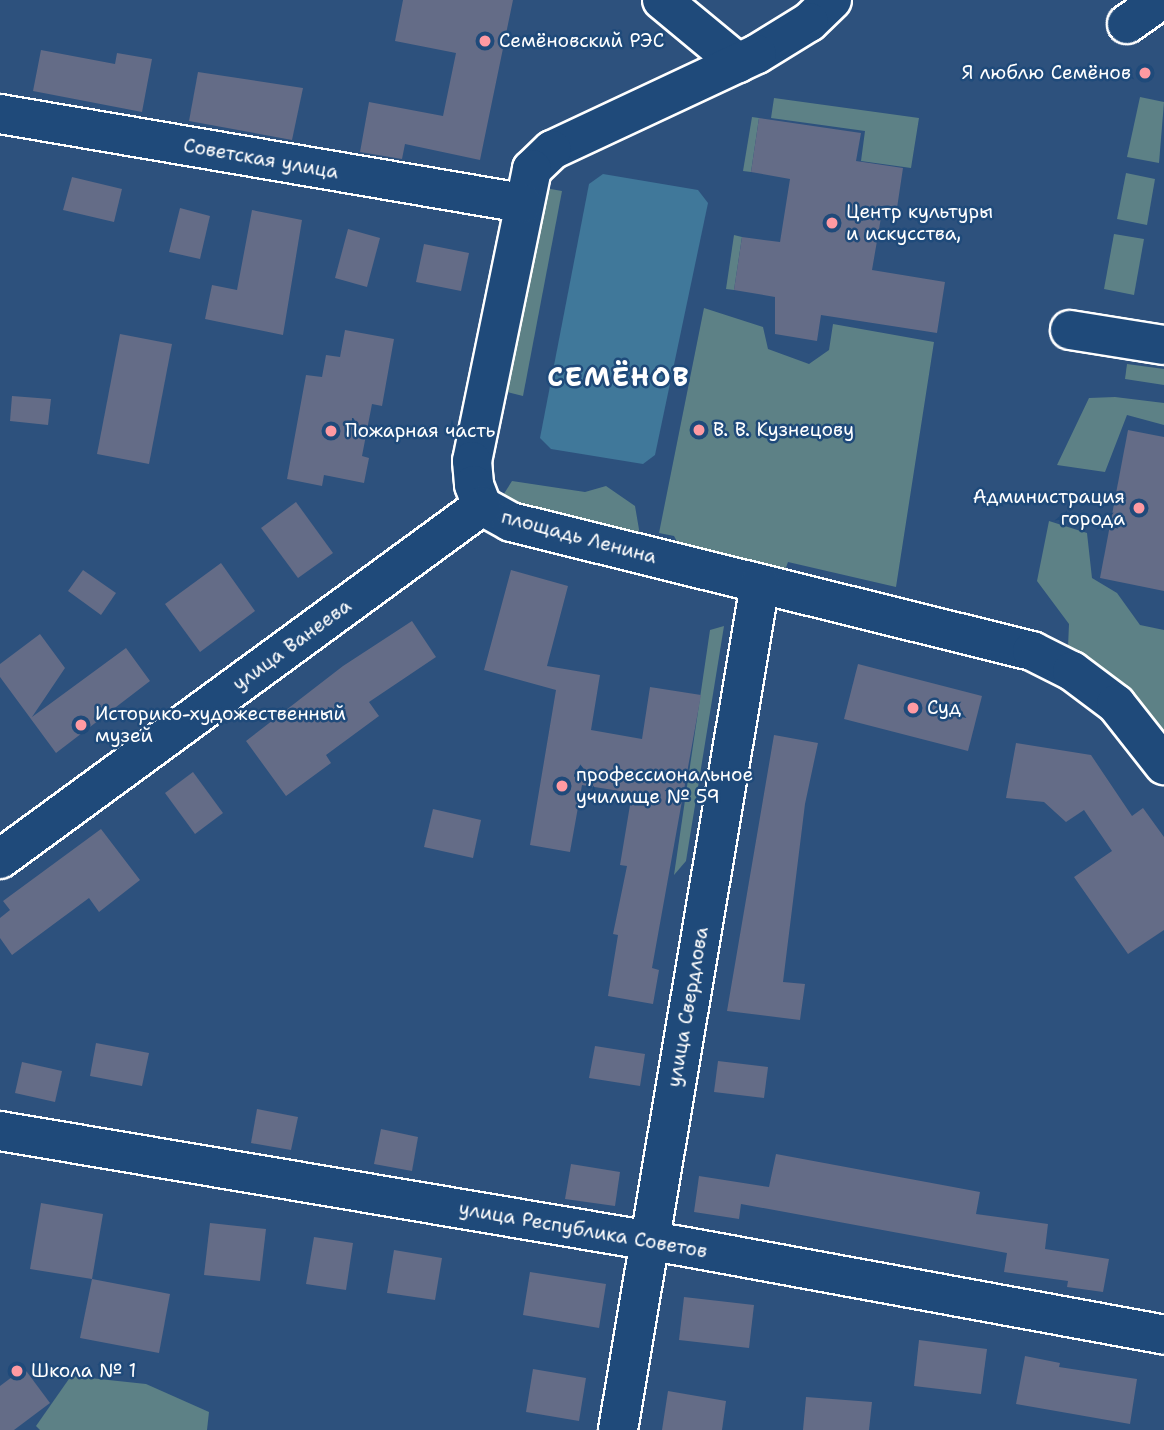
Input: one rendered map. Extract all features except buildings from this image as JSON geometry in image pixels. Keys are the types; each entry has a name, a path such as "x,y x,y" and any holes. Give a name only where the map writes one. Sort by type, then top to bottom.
{"street":[{"path":"662,0 747,58"},
{"name":"площадь Ленина","path":"832,0 808,22 747,58 552,150 532,169 522,203 472,461 474,485 482,506 511,522 1016,647 1054,661 1101,692 1130,719 1164,765"},
{"path":"1128,24 1161,0"},
{"name":"Советская улица","path":"0,114 522,203"},
{"path":"1070,330 1164,345"},
{"name":"улица Ванеева","path":"0,859 482,506"},
{"name":"улица Свердлова","path":"618,1430 760,584"},
{"name":"улица Республика Советов","path":"0,1130 648,1240 1164,1335"}],"green space":[{"path":"1140,97 1164,102 1159,163 1127,157"},
{"path":"774,98 919,118 911,168 861,161 865,131 771,118"},
{"path":"752,117 759,118 751,172 743,171"},
{"path":"1126,173 1155,179 1147,225 1117,219"},
{"path":"545,188 562,191 523,396 507,392"},
{"path":"1114,234 1144,239 1134,295 1104,289"},
{"path":"734,235 742,237 734,290 726,289"},
{"path":"704,308 763,327 768,349 809,364 829,350 833,324 934,342 896,587 788,562 784,573 680,547 674,536 659,533"},
{"path":"1127,364 1164,369 1164,385 1125,379"},
{"path":"1115,397 1164,403 1164,425 1127,415 1105,472 1057,465 1089,398"},
{"path":"512,481 585,492 606,486 635,506 641,541 500,500"},
{"path":"1049,521 1087,533 1092,578 1117,593 1140,625 1164,630 1164,781 1068,647 1069,624 1037,581"},
{"path":"724,626 686,861 674,875 710,630"},
{"path":"71,1376 146,1384 209,1412 207,1430 40,1430 36,1426"}],"water":[{"path":"603,174 698,190 708,203 655,455 643,464 551,449 540,438 589,184"}],"place":[{"name":"Семёновский РЭС","path":"485,41"},
{"name":"Я люблю Семёнов","path":"1145,73"},
{"name":"Центр культуры и искусства,","path":"832,223"},
{"name":"В. В. Кузнецову","path":"699,430"},
{"name":"Пожарная часть","path":"331,431"},
{"name":"Администрация города","path":"1139,508"},
{"name":"Суд","path":"913,708"},
{"name":"Историко-художественный музей","path":"81,725"},
{"name":"профессиональное училище № 59","path":"562,786"},
{"name":"Школа № 1","path":"17,1371"}],"district":[{"name":"СЕМЁНОВ","path":"619,377"}]}
